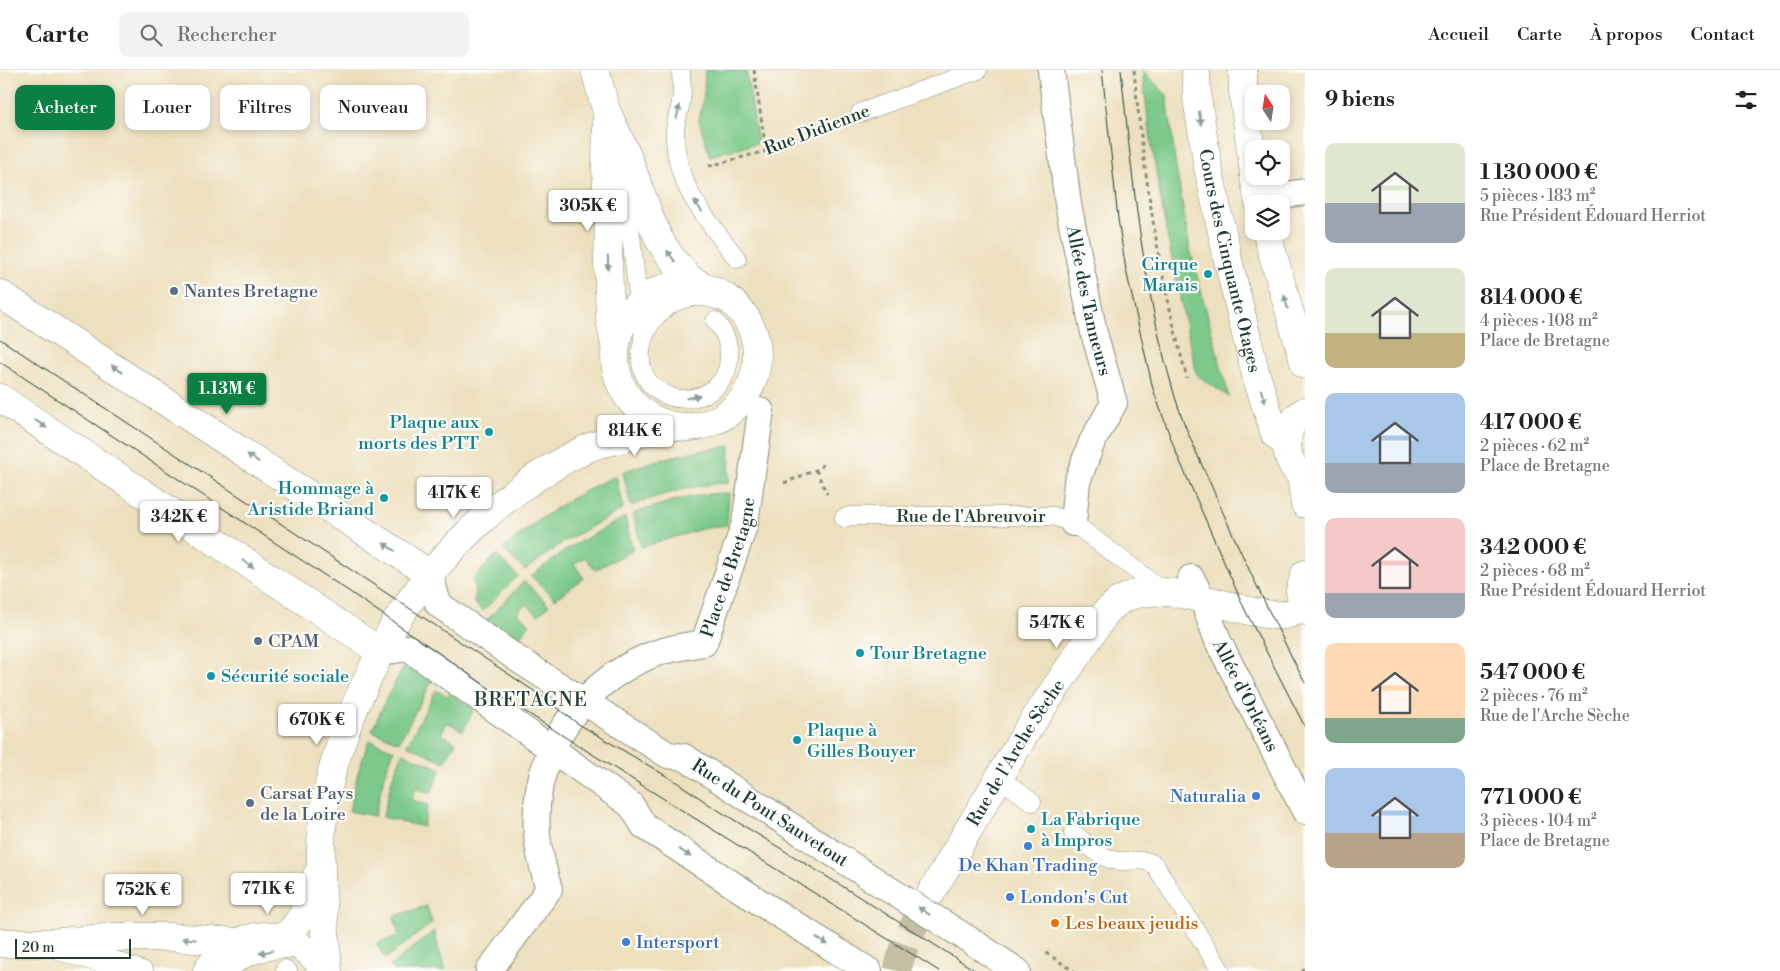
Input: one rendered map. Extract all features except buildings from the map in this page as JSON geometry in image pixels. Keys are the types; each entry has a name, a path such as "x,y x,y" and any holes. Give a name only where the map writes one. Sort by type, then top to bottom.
{"main road":[{"path":"595,70 606,110 628,158 660,241 689,278 706,288"},
{"name":"Cours des Cinquante Otages","path":"1196,70 1197,98 1208,167 1256,375 1275,434 1286,444 1290,460 1303,476"},
{"path":"1243,70 1243,91 1256,188"},
{"path":"606,110 610,319 616,348"},
{"path":"1269,240 1305,365"},
{"path":"692,286 706,288 718,292 726,314 747,319 757,347 754,376 749,390 741,402 718,420 689,427 668,425 647,415 635,406 626,394 619,380 615,364 619,332 627,317 649,296 670,288 692,286"},
{"path":"0,294 430,574"},
{"path":"590,447 612,427 621,414 626,394"},
{"path":"0,398 381,652"},
{"path":"1286,444 1288,432 1294,422 1305,411"},
{"path":"327,971 320,859 323,819 330,779 343,734 395,623 446,554 503,502 544,472 590,447 668,425"},
{"path":"1303,476 1305,504"},
{"path":"1304,609 1300,591 1305,574"},
{"name":"Rue de l'Arche Sèche","path":"931,893 1026,732 1107,611 1120,601 1132,596 1149,593 1197,588 1245,610 1270,614 1289,614 1304,609"},
{"path":"284,938 296,926 308,908 320,859"},
{"path":"0,943 50,943 116,937 169,937 237,942 260,937 284,938 308,950 327,971"},
{"path":"207,971 226,949 237,942"},
{"path":"50,943 99,958 126,971"}],"street":[{"name":"Allée des Tanneurs","path":"1051,70 1068,204 1094,333 1114,403 1092,442 1077,482 1072,523"},
{"path":"1256,188 1305,192"},
{"name":"Place de Bretagne","path":"489,971 549,889 541,862 537,833 537,805 542,776 552,749 565,724 583,701 602,682 634,663 650,655 677,647 704,643 745,523 761,411"},
{"name":"Rue du Pont Sauvetout","path":"430,574 438,604 522,662 668,755 684,757 1016,971"},
{"name":"Allée d'Orléans","path":"1197,588 1218,641 1305,811"},
{"path":"381,652 408,648 631,805 644,826 760,903 862,966"}],"lane":[{"path":"681,70 682,99 675,128 676,155 686,187 697,205 738,259"},
{"name":"Rue Didienne","path":"860,112 978,70"},
{"path":"607,145 629,218 638,305 644,325 641,354 643,369 650,383 665,394 684,399 694,398 712,390 725,375 730,356 726,314 719,301 700,297 681,300 664,308 650,322 643,339"},
{"name":"Rue de l'Abreuvoir","path":"844,518 851,516 1053,516 1072,523 1165,592"},
{"path":"1000,778 1032,802"},
{"path":"1073,834 1110,860 1129,862 1143,860 1155,866 1221,971"},
{"path":"228,971 242,960 254,955 289,949 308,950"},
{"path":"99,958 144,971"}],"path":[{"path":"754,70 766,151"},
{"path":"1134,70 1147,189 1156,246 1166,297 1187,378"},
{"name":"Rue Didienne","path":"702,168 766,151 860,112"},
{"path":"783,484 821,468 822,464"}],"green space":[{"path":"705,70 746,70 758,143 710,156 699,121 704,94"},
{"path":"1142,70 1167,95 1175,161 1190,249 1229,397 1197,375 1165,223 1152,147"},
{"path":"730,446 729,483 679,490 631,506 623,472 676,456"},
{"path":"616,476 623,509 565,541 525,570 503,549 556,508"},
{"path":"729,493 727,525 702,529 641,547 633,514 680,499"},
{"path":"625,517 633,550 595,570 585,557 574,564 584,578 555,599 531,576 569,548"},
{"path":"496,555 518,576 483,611 474,603 473,579"},
{"path":"524,581 549,605 538,615 526,604 517,613 530,624 519,638 508,628 500,638 482,625"},
{"path":"406,663 432,681 399,742 372,731 387,697"},
{"path":"436,690 447,696 450,693 474,709 463,731 447,722 441,734 456,742 445,762 407,745"},
{"path":"369,740 394,750 384,776 375,816 349,811 357,776"},
{"path":"403,753 441,769 431,793 415,788 412,800 428,805 423,827 383,817 392,779"},
{"path":"427,906 432,923 385,959 376,943 399,936 394,916"},
{"path":"434,931 445,971 395,971 390,966"}],"tunnel":[{"path":"897,971 911,931 931,893"}],"tram line":[{"path":"1102,70 1118,219 1126,270 1153,389 1175,450 1245,610 1305,727"},
{"path":"1121,70 1145,267 1161,345 1175,396 1189,435 1233,535 1305,683"},
{"path":"0,339 540,695 577,723 678,783 713,807 976,971"},
{"path":"0,362 350,592 489,688 939,971"}],"place":[{"name":"Cirque Marais","path":"1208,274"},
{"name":"Nantes Bretagne","path":"174,291"},
{"name":"Plaque aux morts des PTT","path":"489,432"},
{"name":"Hommage à Aristide Briand","path":"384,498"},
{"name":"CPAM","path":"258,641"},
{"name":"Tour Bretagne","path":"860,653"},
{"name":"Sécurité sociale","path":"211,676"},
{"name":"Plaque à Gilles Bouyer","path":"797,740"},
{"name":"Naturalia","path":"1256,796"},
{"name":"Carsat Pays de la Loire","path":"250,803"},
{"name":"La Fabrique à Impros","path":"1031,829"},
{"name":"De Khan Trading","path":"1028,846"},
{"name":"London's Cut","path":"1010,897"},
{"name":"Les beaux jeudis","path":"1055,923"},
{"name":"Intersport","path":"626,942"}],"district":[{"name":"BRETAGNE","path":"531,700"}]}
